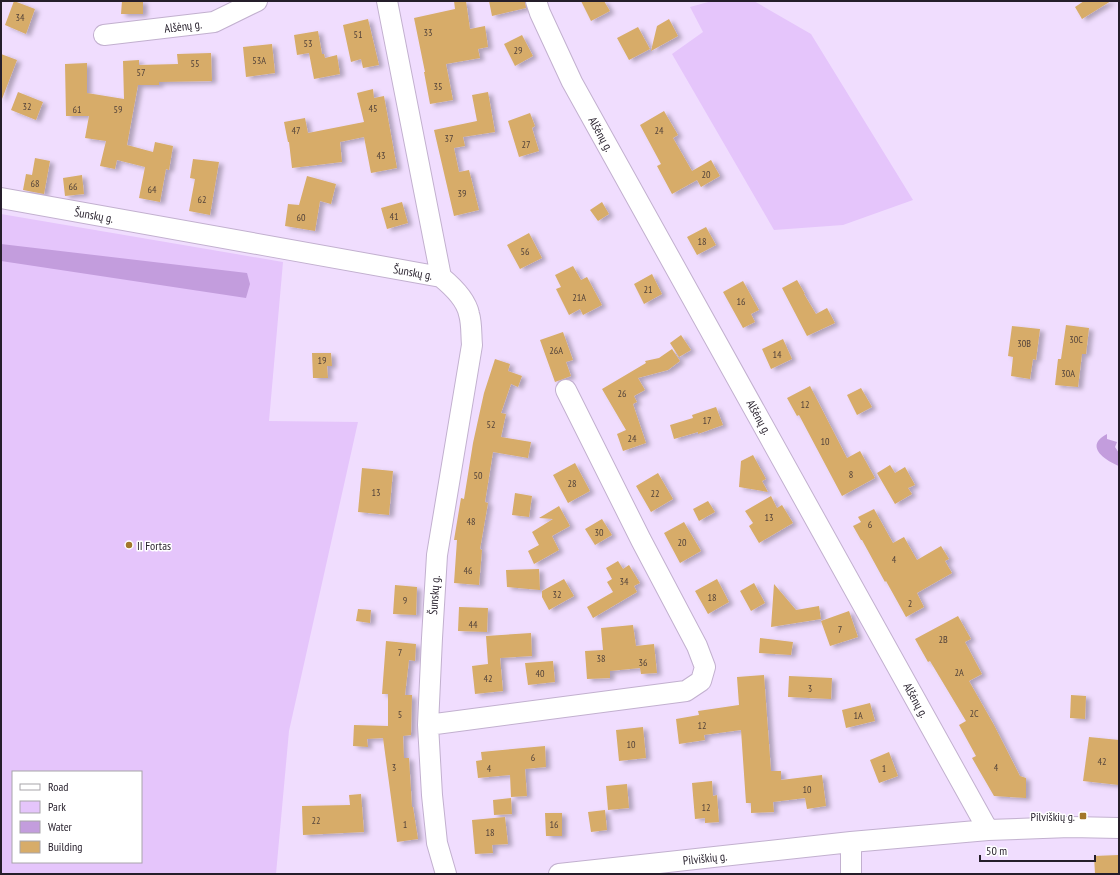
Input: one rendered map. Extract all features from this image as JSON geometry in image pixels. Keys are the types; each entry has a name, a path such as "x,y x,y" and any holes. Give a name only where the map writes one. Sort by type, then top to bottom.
{"street":[{"name":"Alšėnų g.","path":"104,35 214,22 257,1"},
{"path":"387,1 441,277"},
{"name":"Alšėnų g.","path":"536,1 540,13 572,82 988,830"},
{"name":"Šunskų g.","path":"1,198 441,277 461,298 469,313 472,345 437,555 428,725 432,795 437,843 446,874"},
{"path":"428,725 686,691 701,681 705,667 697,646 641,540 566,390"},
{"name":"Pilviškių g.","path":"559,874 850,842 988,830 1070,827 1119,828"},
{"path":"850,842 851,874"}],"green space":[{"path":"712,1 754,1 811,34 913,200 843,225 774,230 672,54 703,32 690,7"},
{"name":"II Fortas","path":"1,214 283,262 269,421 358,422 289,731 276,874 1,874"}],"water":[{"path":"1,244 247,273 250,284 246,298 1,261"},
{"path":"1107,434 1107,439 1117,442 1115,447 1119,453 1119,466 1103,456 1097,448 1097,443"}],"building":[{"path":"14,1 35,9 26,34 5,25"},
{"path":"122,1 143,1 143,14 121,14"},
{"path":"454,1 466,1 470,29 485,26 488,47 478,49 480,58 446,64 453,100 430,104 414,18 455,9"},
{"path":"489,1 525,1 526,8 492,16"},
{"path":"581,1 604,1 610,11 591,21"},
{"path":"1084,1 1111,1 1082,19 1075,7"},
{"path":"368,19 379,65 363,68 361,59 351,62 343,25"},
{"path":"669,19 678,36 651,51 657,26"},
{"path":"638,27 650,49 629,60 617,38"},
{"path":"318,31 322,54 324,54 325,58 337,55 340,74 314,79 309,53 297,55 294,35"},
{"path":"522,35 533,56 515,66 504,44"},
{"path":"272,44 275,73 246,77 243,47"},
{"path":"211,53 212,81 159,82 159,85 138,85 127,145 153,152 155,142 173,146 169,170 166,169 160,202 139,198 145,167 117,160 115,169 100,166 106,141 85,138 89,116 66,116 65,64 87,63 87,93 124,99 123,61 139,60 139,65 178,64 177,54"},
{"path":"1,54 17,60 2,99 1,99"},
{"path":"373,89 374,98 384,96 397,168 371,173 364,137 340,142 342,162 292,168 289,142 284,122 305,118 308,133 364,122 357,93"},
{"path":"18,92 43,102 36,120 11,110"},
{"path":"488,92 495,132 463,137 465,146 454,148 459,172 469,170 479,210 454,216 434,130 477,121 472,95"},
{"path":"664,111 678,135 673,138 692,171 711,160 720,176 701,187 697,180 672,194 657,166 661,164 640,125"},
{"path":"530,113 535,126 532,128 539,151 519,157 508,121"},
{"path":"35,158 50,161 44,194 23,190 26,174 32,175"},
{"path":"193,159 219,162 210,215 189,211 195,179 190,178"},
{"path":"82,175 84,194 65,196 63,178"},
{"path":"307,176 336,184 331,204 320,201 315,231 285,226 288,204 299,205"},
{"path":"402,202 408,223 387,229 381,208"},
{"path":"602,202 609,214 598,221 590,210"},
{"path":"706,227 716,245 697,255 687,237"},
{"path":"529,233 542,258 520,269 507,245"},
{"path":"573,266 581,280 587,277 602,305 583,315 580,309 569,315 556,289 561,287 555,275"},
{"path":"652,274 662,294 644,304 634,284"},
{"path":"797,280 816,314 827,308 835,323 807,336 782,288"},
{"path":"743,281 759,310 751,314 755,322 743,328 723,292"},
{"path":"1066,325 1089,328 1086,354 1082,354 1078,387 1055,385 1058,359 1061,359"},
{"path":"1012,326 1040,329 1036,360 1033,359 1030,379 1011,376 1013,357 1008,356"},
{"path":"563,332 573,360 566,362 571,376 555,382 540,340"},
{"path":"681,335 691,350 679,357 670,343"},
{"path":"783,339 792,359 771,369 762,349"},
{"path":"672,349 680,361 668,370 638,378 645,390 634,396 637,402 633,404 646,443 623,451 617,434 626,430 602,389 646,363 645,361 659,358"},
{"path":"312,353 331,353 332,366 327,366 328,378 313,378"},
{"path":"495,359 510,364 508,371 522,376 518,387 511,384 501,413 506,414 501,437 531,442 528,458 493,452 485,502 488,503 480,549 482,550 479,585 454,583 457,540 454,540 461,498 464,499 473,443 484,393"},
{"path":"810,386 847,458 860,451 875,478 842,496 799,415 797,416 787,398"},
{"path":"861,388 872,407 857,415 847,395"},
{"path":"716,407 723,425 698,434 698,432 674,439 670,425 693,418 692,415"},
{"path":"753,455 766,479 762,481 768,492 739,487 741,461"},
{"path":"575,463 590,491 568,503 553,475"},
{"path":"890,465 895,473 905,467 915,485 908,488 912,494 895,504 877,473"},
{"path":"362,468 393,471 389,515 358,512"},
{"path":"658,473 673,499 651,512 636,486"},
{"path":"515,493 532,496 529,517 512,515"},
{"path":"771,496 777,508 782,505 793,523 759,543 749,526 753,523 745,511"},
{"path":"708,501 715,512 699,521 693,509"},
{"path":"559,506 570,526 552,536 559,550 534,564 528,551 539,545 532,532 553,519 539,518"},
{"path":"874,509 893,543 904,537 917,560 941,546 949,559 945,561 952,573 917,593 924,607 906,617 853,526 861,522 858,517"},
{"path":"602,519 612,535 595,545 585,529"},
{"path":"684,522 701,551 680,563 664,533"},
{"path":"618,561 623,569 629,565 640,583 634,586 637,592 593,618 587,607 613,592 607,582 612,579 606,568"},
{"path":"539,569 540,590 507,587 506,570"},
{"path":"564,579 574,596 549,610 542,597 542,591"},
{"path":"717,579 729,602 708,614 695,591"},
{"path":"754,583 765,603 751,611 740,591"},
{"path":"774,584 796,610 819,606 821,619 771,627"},
{"path":"395,585 417,587 416,615 393,614"},
{"path":"459,607 488,608 487,632 458,631"},
{"path":"358,609 371,610 370,623 356,621"},
{"path":"849,611 858,637 830,646 821,621"},
{"path":"958,616 971,639 965,642 982,674 969,681 994,725 1020,776 1026,778 1026,798 994,796 972,758 976,756 959,725 966,721 915,639"},
{"path":"633,625 636,646 654,644 657,673 641,674 640,668 610,671 610,678 587,679 585,651 603,650 601,628"},
{"path":"531,633 532,656 500,658 503,691 475,694 472,666 488,664 486,636"},
{"path":"760,638 793,642 791,655 759,653"},
{"path":"386,641 416,644 415,661 409,660 405,695 412,695 411,735 403,736 404,758 409,758 412,807 418,839 397,842 383,738 367,739 368,747 353,746 354,725 388,726 388,694 382,694"},
{"path":"553,661 555,682 528,685 525,663"},
{"path":"764,675 771,771 781,771 781,780 822,775 826,806 807,809 805,798 773,802 774,812 751,813 751,803 746,803 741,730 704,735 705,740 679,744 676,719 699,715 698,711 739,705 737,677"},
{"path":"789,676 832,678 831,699 788,697"},
{"path":"1071,695 1086,696 1085,719 1070,718"},
{"path":"870,703 875,721 846,728 842,710"},
{"path":"643,727 646,758 619,761 616,730"},
{"path":"1089,737 1119,740 1119,785 1083,781"},
{"path":"545,746 546,767 525,769 527,796 511,797 510,775 478,778 476,761 482,760 481,752"},
{"path":"889,752 898,776 879,783 870,760"},
{"path":"712,781 713,796 717,795 719,822 705,823 705,818 695,819 692,783"},
{"path":"627,784 629,808 608,810 606,786"},
{"path":"361,794 364,832 303,835 302,806 350,805 349,795"},
{"path":"511,798 512,814 494,815 493,800"},
{"path":"605,810 607,830 591,832 588,812"},
{"path":"545,813 562,813 562,836 546,836"},
{"path":"505,817 508,844 492,845 493,853 475,854 472,820"},
{"path":"1119,855 1119,874 1095,874 1094,856"}],"place":[{"name":"II Fortas","path":"129,545"},
{"name":"Pilviškių g.","path":"1083,816"}]}
